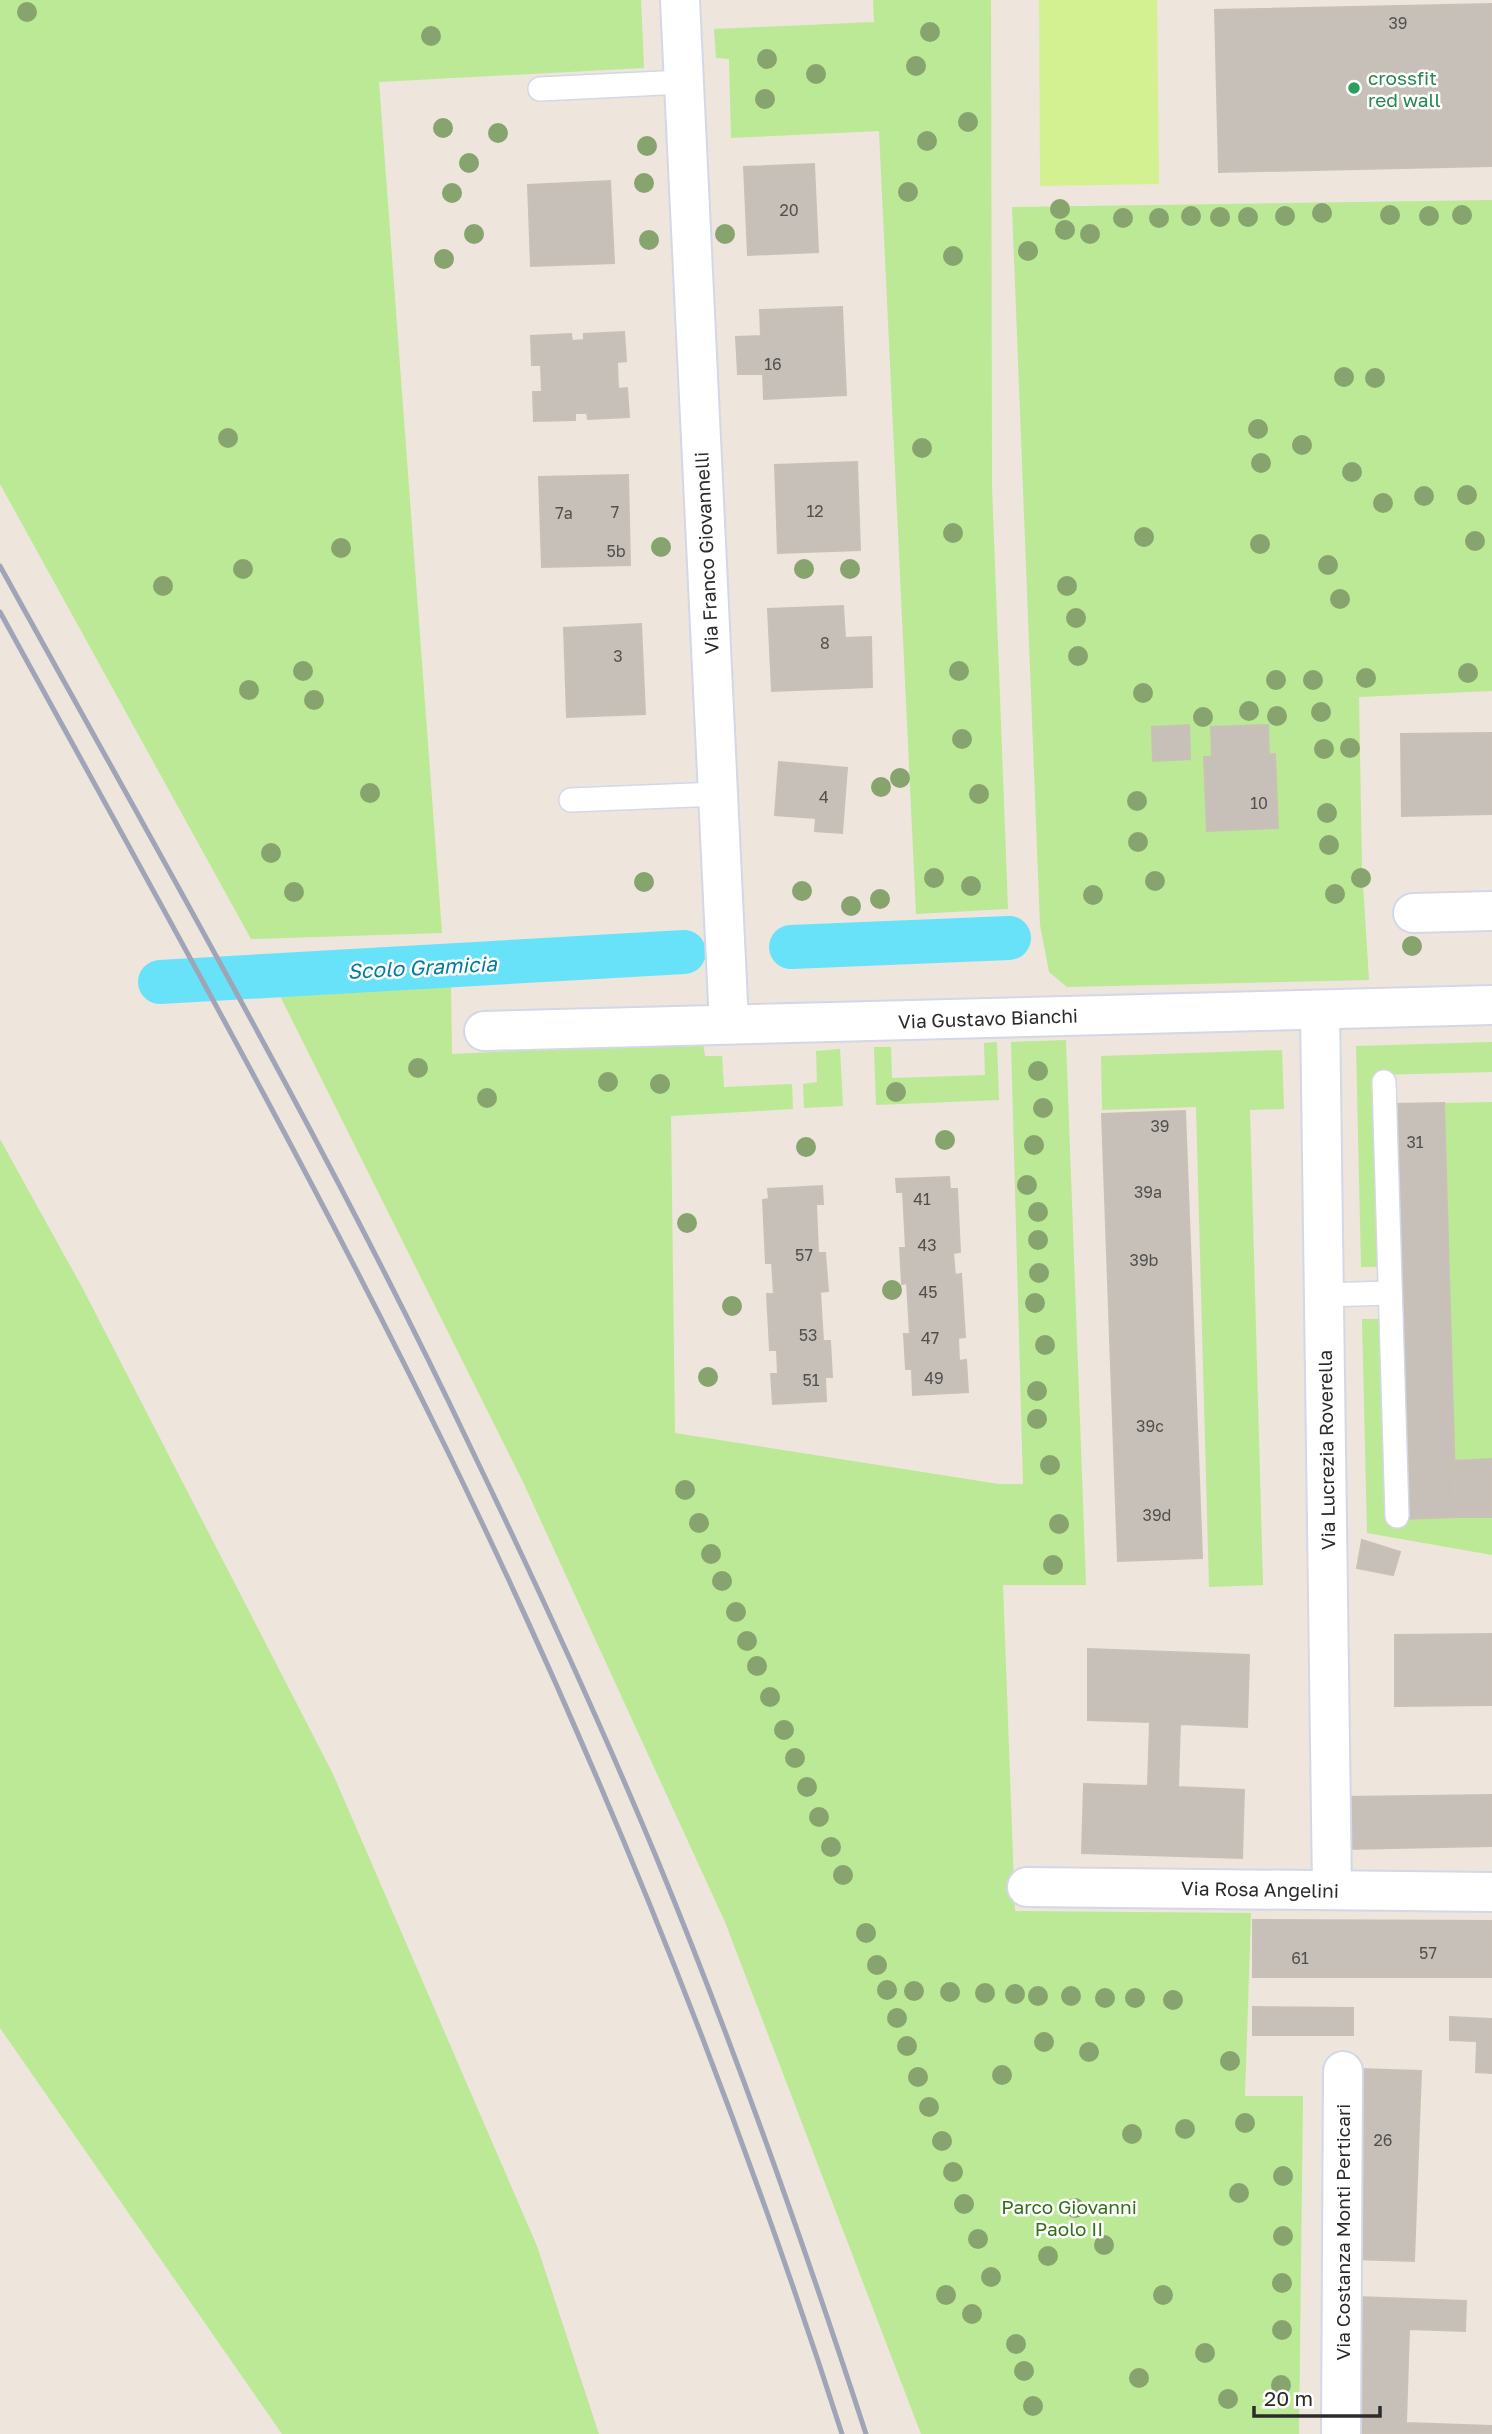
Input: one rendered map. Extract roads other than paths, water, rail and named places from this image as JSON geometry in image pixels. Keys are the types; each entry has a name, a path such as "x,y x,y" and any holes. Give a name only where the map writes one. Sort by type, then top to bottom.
{"street":[{"name":"Via Franco Giovannelli","path":"680,0 729,1024"},
{"path":"1413,913 1492,911"},
{"name":"Via Gustavo Bianchi","path":"484,1031 1492,1005"},
{"name":"Via Lucrezia Roverella","path":"1320,1010 1332,1890"},
{"name":"Via Rosa Angelini","path":"1027,1887 1492,1892"},
{"name":"Via Costanza Monti Perticari","path":"1341,2434 1343,2071"}],"lane":[{"path":"540,89 683,82"},
{"path":"571,800 718,794"},
{"path":"1384,1082 1397,1516"},
{"path":"1324,1295 1390,1293"}],"waterway":[{"name":"Scolo Gramicia","path":"791,947 1009,938"},
{"name":"Scolo Gramicia","path":"160,982 684,952"}],"railway":[{"path":"0,566 300,1111 415,1332 494,1495 589,1702 686,1930 793,2217 866,2434"},
{"path":"0,612 340,1238 504,1570 612,1812 662,1935 757,2183 842,2434"}],"place":[{"name":"crossfit red wall","path":"1354,88"}],"park label":[{"name":"Parco Giovanni Paolo II","path":"1069,2217"}]}
